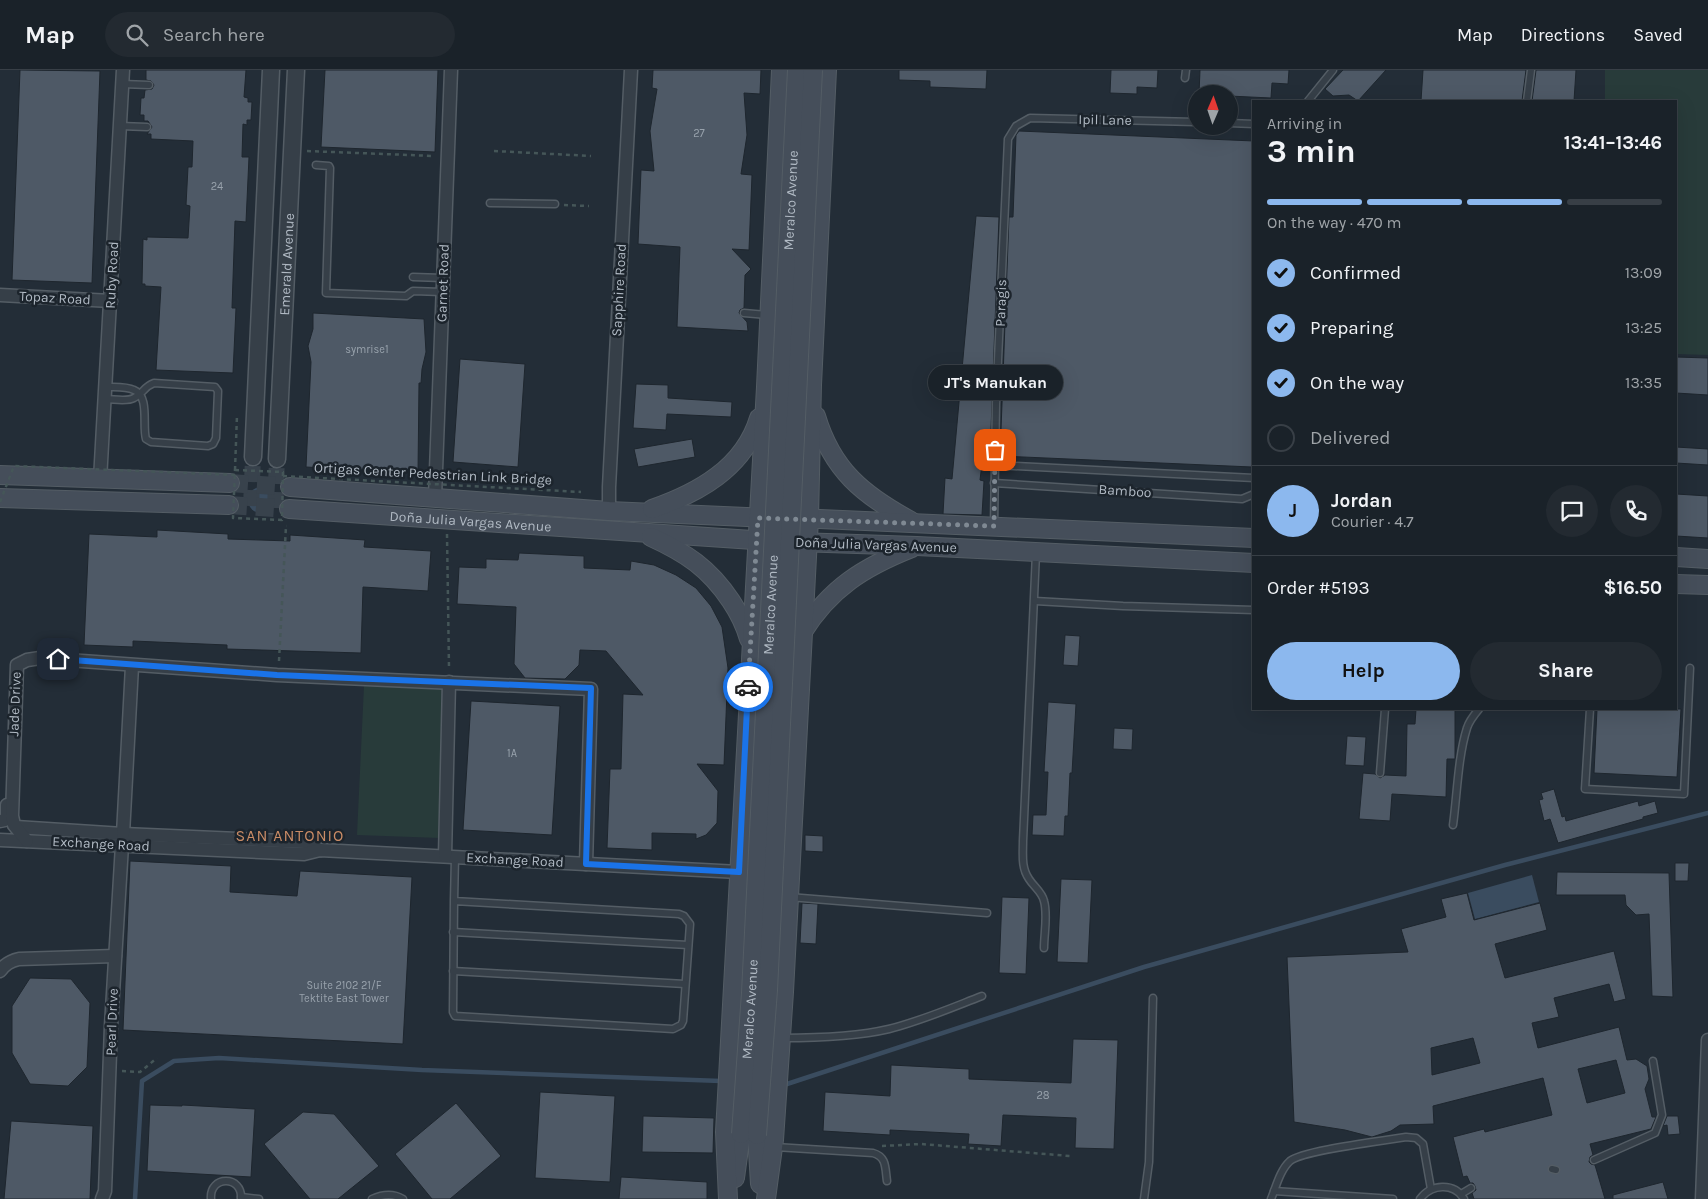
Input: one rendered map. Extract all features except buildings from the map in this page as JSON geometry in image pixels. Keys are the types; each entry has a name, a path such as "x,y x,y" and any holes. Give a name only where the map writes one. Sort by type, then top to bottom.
{"main road":[{"name":"Meralco Avenue","path":"730,1199 725,1132 781,70"},
{"name":"Meralco Avenue","path":"761,1199 749,1134 751,993 797,70"},
{"name":"Meralco Avenue","path":"730,1199 749,1134 768,990 813,70"},
{"path":"766,1199 773,1146 780,1038 802,638 827,70"},
{"path":"765,393 773,406 788,412 796,410 803,405 812,391"},
{"path":"812,391 816,416 823,438 837,463 868,494 894,512 916,523"},
{"path":"644,512 688,494 729,467 743,452 751,438 765,393"},
{"path":"802,638 792,636 787,629 784,619 787,542 791,469 795,442 802,427 811,420"},
{"path":"0,476 100,480 233,476"},
{"name":"Doña Julia Vargas Avenue","path":"287,481 322,490 610,511 1252,538"},
{"path":"0,498 229,505"},
{"name":"Doña Julia Vargas Avenue","path":"289,509 757,541 917,546 1252,563"},
{"path":"642,532 686,554 714,578 740,616 751,645"},
{"path":"802,638 824,602 842,586 867,568 917,546"},
{"path":"1677,557 1708,559"},
{"path":"1677,584 1708,586"},
{"path":"747,708 759,697 769,694 784,698 798,711"}],"street":[{"name":"Ruby Road","path":"100,480 123,70"},
{"name":"Emerald Avenue","path":"253,457 271,70"},
{"name":"Emerald Avenue","path":"277,460 296,70"},
{"name":"Garnet Road","path":"434,497 451,70"},
{"name":"Sapphire Road","path":"610,511 610,478 632,70"},
{"name":"Topaz Road","path":"0,295 111,301"},
{"name":"Jade Drive","path":"16,828 12,816 17,665 27,660 40,658 277,675 591,688 586,864"},
{"name":"Pearl Drive","path":"102,1199 105,1192 115,956 132,666"},
{"path":"449,682 450,857"},
{"name":"Jade Drive","path":"2,821 7,818 8,762 14,746"},
{"path":"16,828 28,841"},
{"name":"Exchange Road","path":"16,828 123,840 304,854 320,850 739,872"},
{"name":"Exchange Road","path":"0,840 123,840"},
{"path":"0,971 4,965 12,960 19,959 115,956"},
{"path":"1702,1199 1708,1040"}],"lane":[{"path":"1185,78 1186,70"},
{"path":"1309,100 1333,70"},
{"path":"1527,100 1531,70"},
{"path":"122,84 149,85"},
{"name":"Ipil Lane","path":"1016,126 1030,118 1188,122"},
{"path":"1238,123 1252,124"},
{"path":"120,126 148,127"},
{"name":"Paragis","path":"994,526 994,465 1008,140 1016,126"},
{"path":"316,165 329,166 330,168 326,293 406,296 413,291 442,292"},
{"path":"490,203 555,204"},
{"path":"414,277 443,278"},
{"path":"744,313 769,316"},
{"path":"105,393 128,388 140,394 144,408 144,432 146,439 151,442 208,446 213,444 216,438 218,391 215,387 154,383 147,386 140,394 134,399 128,400 105,393"},
{"name":"Bamboo","path":"994,465 1252,478"},
{"name":"Bamboo","path":"994,483 1242,499 1252,495"},
{"path":"1036,552 1023,841 1024,867 1029,879 1042,895 1046,908 1044,948"},
{"path":"1035,601 1252,610"},
{"path":"1590,710 1585,789 1684,794 1690,668"},
{"path":"1380,773 1385,710"},
{"path":"1454,825 1459,769 1466,729 1471,718 1478,710"},
{"path":"450,857 454,901 453,1012 458,1017 673,1029 681,1025 683,1021 690,924 684,916 679,914 454,901"},
{"path":"788,897 987,913"},
{"path":"454,932 688,945"},
{"path":"453,971 685,984"},
{"path":"780,1038 887,1030 934,1016 982,996"},
{"path":"1144,1199 1149,1162 1154,998"},
{"path":"1594,1160 1655,1133 1662,1115 1652,1061"},
{"path":"1271,1199 1287,1164 1293,1159 1302,1155 1406,1137 1416,1138 1423,1144 1431,1189"},
{"path":"773,1146 874,1152 880,1154 885,1160 886,1181"},
{"path":"211,1199 211,1192 214,1186 226,1180 237,1185 241,1198 259,1199"},
{"path":"1420,1199 1431,1189 1440,1186 1449,1187 1462,1196 1471,1188"},
{"path":"1274,1191 1393,1199"},
{"path":"372,1199 380,1195 390,1194 403,1199"}],"path":[{"path":"292,145 300,150 448,157"},
{"path":"494,151 591,156"},
{"path":"555,204 589,206"},
{"path":"237,415 233,476 233,518 282,520 287,481"},
{"name":"Ortigas Center Pedestrian Link Bridge","path":"0,502 14,466 233,476 284,472 287,481 581,492"},
{"path":"448,519 449,682"},
{"path":"277,675 286,526"},
{"path":"110,1070 140,1072 157,1058"},
{"path":"875,1145 921,1144 1070,1156"}],"green space":[{"path":"1605,70 1708,70 1708,355 1677,354 1677,100 1605,100"},
{"path":"364,686 445,689 440,838 357,835"}],"water":[{"path":"261,487 270,491 274,500 270,509 261,513 252,509 248,500 252,491"},
{"path":"1532,875 1539,902 1475,919 1468,893"}],"waterway":[{"path":"784,1085 1144,967 1505,865 1708,813"},
{"path":"135,1199 142,1081 174,1061 219,1058 422,1070 721,1081"}],"tunnel":[{"path":"251,506 253,457"},
{"path":"275,508 277,459"},
{"path":"230,483 290,487"},
{"path":"229,505 289,509"}],"way so far":[{"path":"748,687 758,518 808,518 994,526 995,450"}],"place":[{"name":"JT's Manukan","path":"995,450"}],"district":[{"name":"SAN ANTONIO","path":"290,835"}],"route":[{"path":"58,659 277,675 591,688 586,864 739,872 748,687"}]}
